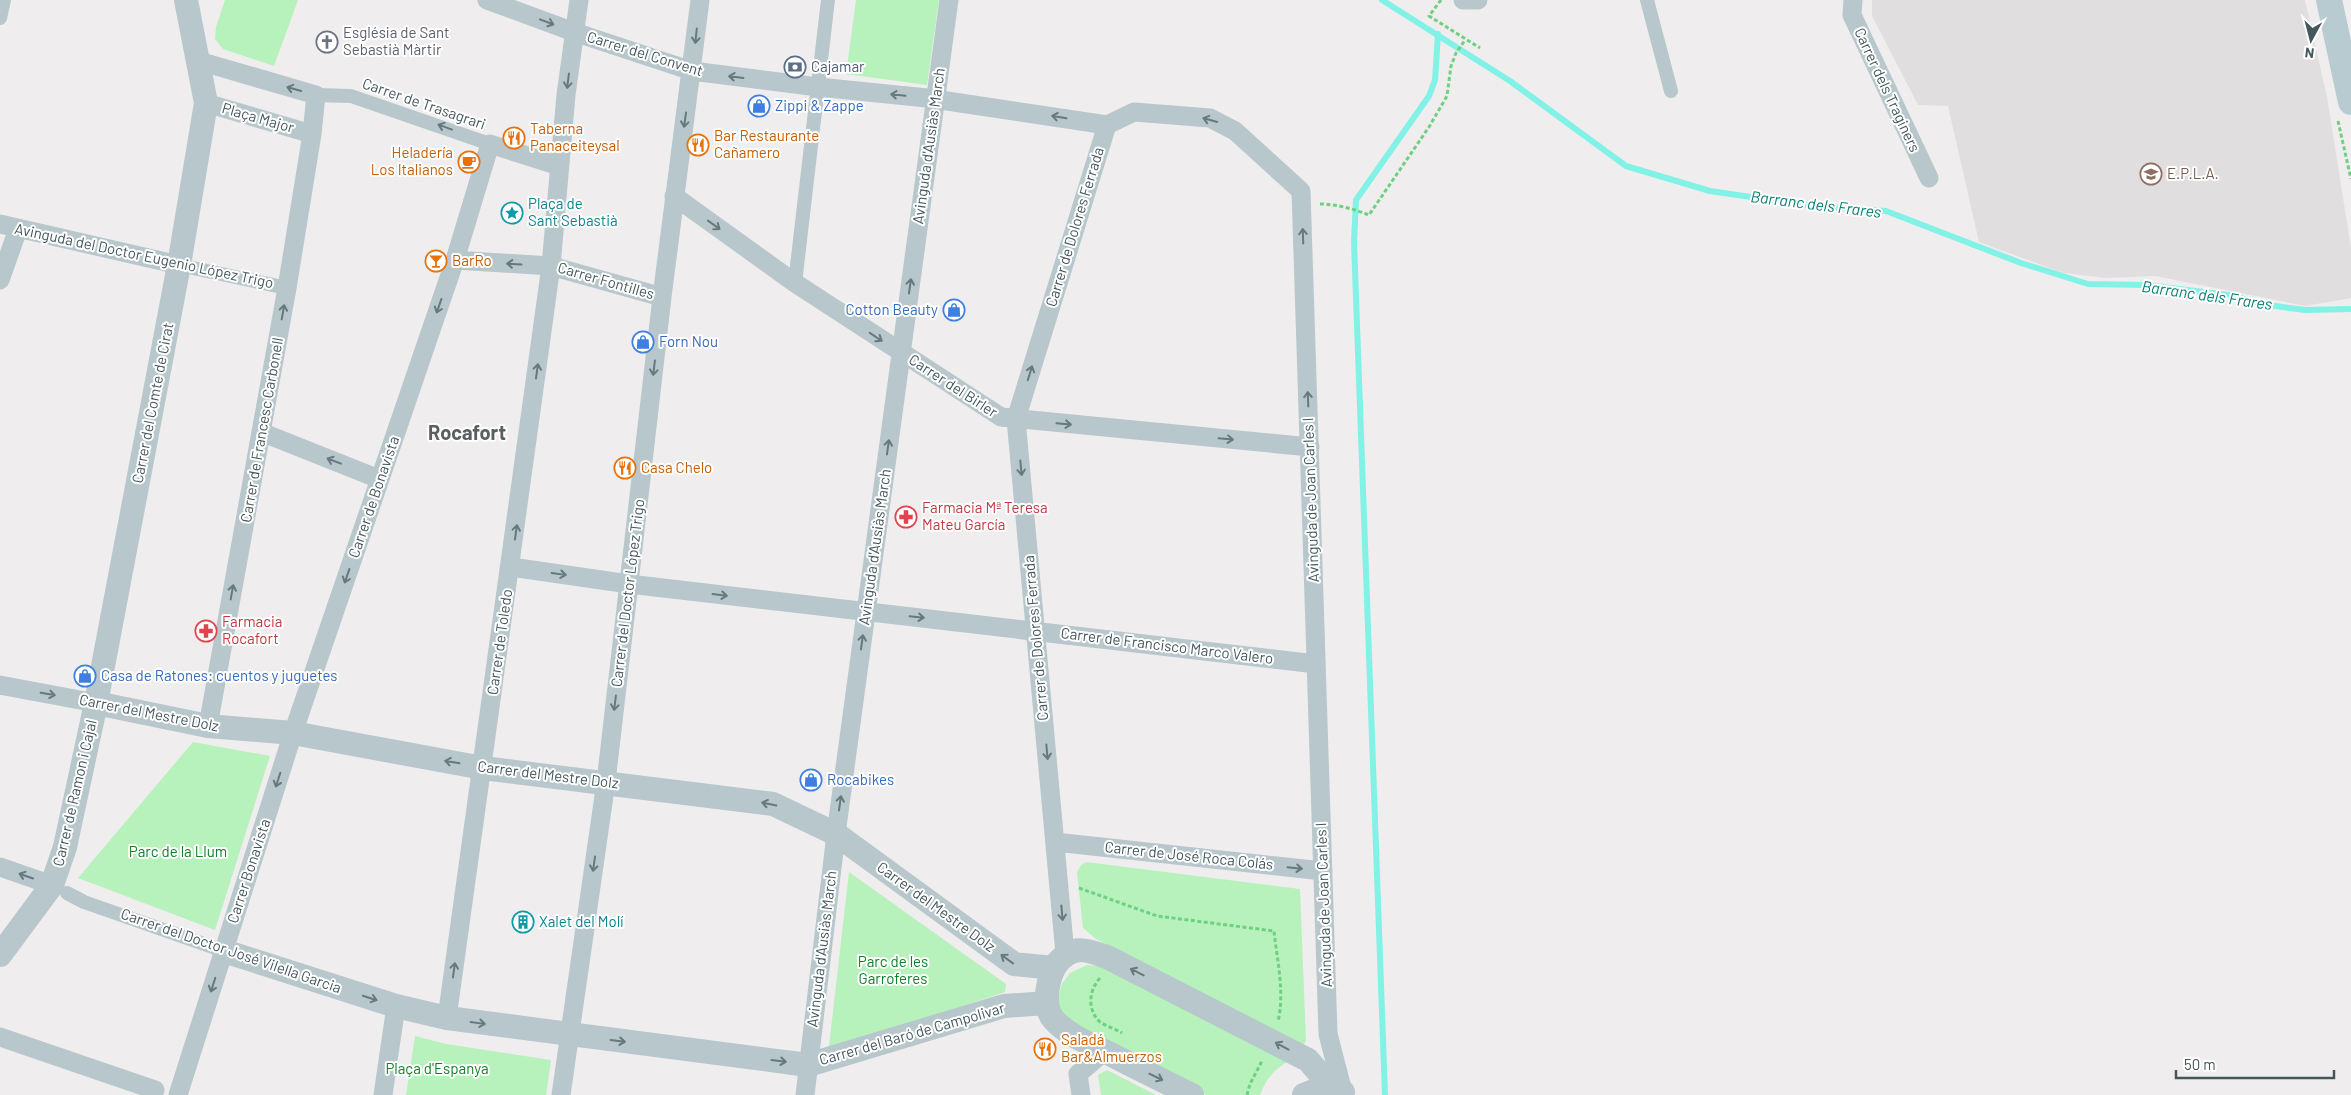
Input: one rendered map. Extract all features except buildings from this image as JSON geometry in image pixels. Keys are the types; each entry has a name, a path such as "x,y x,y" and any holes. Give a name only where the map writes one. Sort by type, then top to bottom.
{"main road":[{"path":"2329,0 2351,102"}],"street":[{"path":"0,18 4,0"},
{"name":"Plaça Major","path":"186,0 206,103 312,134 316,96"},
{"name":"Carrer del Convent","path":"487,0 522,6 574,32 692,71 818,87 936,99 1107,125"},
{"path":"559,166 490,144 455,260 551,266 559,166 574,32 580,0"},
{"name":"Carrer del Doctor López Trigo","path":"569,1036 606,782 674,196 700,0"},
{"path":"795,283 828,0"},
{"name":"Avinguda d'Ausiàs March","path":"804,1095 836,834 949,0"},
{"path":"1463,0 1478,0"},
{"path":"1646,0 1672,91"},
{"name":"Carrer dels Traginers","path":"1853,0 1852,15 1928,178"},
{"path":"199,61 316,96"},
{"name":"Carrer de Trasagrari","path":"316,96 351,96 490,144"},
{"name":"Carrer del Comte de Cirat","path":"96,703 179,265 206,103"},
{"name":"Avinguda de Joan Carles I","path":"1107,125 1134,112 1210,118 1235,131 1301,191 1328,1034 1340,1092"},
{"name":"Carrer de Dolores Ferrada","path":"1059,961 1055,842 1016,419 1107,125"},
{"name":"Carrer de Francesc Carbonell","path":"208,726 287,288 312,134"},
{"name":"Carrer del Birler","path":"674,196 795,283 1001,417 1310,447"},
{"path":"0,280 9,226"},
{"name":"Avinguda del Doctor Eugenio López Trigo","path":"9,226 287,288"},
{"name":"Carrer de Bonavista","path":"293,733 455,260"},
{"name":"Carrer Fontilles","path":"551,266 662,297"},
{"name":"Carrer de Toledo","path":"447,1018 511,567 551,266"},
{"path":"261,432 380,478"},
{"name":"Carrer de Francisco Marco Valero","path":"511,567 629,584 1316,664"},
{"name":"Carrer del Mestre Dolz","path":"0,685 208,726 293,733 483,768 773,804 836,834 1014,964 1059,961"},
{"name":"Carrer de Ramon i Cajal","path":"0,955 60,889 65,847 96,703"},
{"name":"Carrer Bonavista","path":"178,1095 293,733"},
{"name":"Carrer de José Roca Colás","path":"1055,842 1323,871"},
{"name":"Carrer del Doctor José Vilella Garcia","path":"0,867 60,889 84,902 224,951 396,1006"},
{"path":"1192,1095 1076,1037 1052,1019 1047,1003 1048,985 1059,961 1083,949 1107,957 1267,1038 1313,1065 1340,1092"},
{"name":"Carrer del Baró de Campolivar","path":"569,1036 808,1065 1004,1006 1047,1003"},
{"path":"383,1095 396,1006 447,1018 569,1036 561,1095"},
{"name":"Avinguda de Joan Carles I","path":"1302,1095 1313,1065 1328,1034"},
{"path":"0,1036 155,1090"},
{"path":"1081,1095 1078,1074 1105,1052"},
{"path":"1302,1095 1324,1087 1340,1092"}],"path":[{"path":"1441,0 1429,16 1480,48"},
{"path":"1302,204 1340,205 1349,210 1369,215 1430,127 1447,96 1448,78 1456,53 1465,40"},
{"path":"1079,888 1157,916 1274,931 1281,1002 1277,1024"},
{"path":"1094,1010 1092,1003 1093,987 1106,972"},
{"path":"1247,1095 1250,1084 1263,1059"}],"shaded area":[{"name":"E.P.L.A.","path":"1872,0 2305,0 2327,97 2351,248 2351,298 2305,306 2155,276 2106,278 2063,273 1979,242 1948,106 1918,105 1872,16"}],"green space":[{"path":"225,0 298,0 274,66 223,49 215,39 216,27"},
{"path":"856,0 939,0 927,85 846,74"},
{"name":"Parc de la Llum","path":"193,742 270,756 215,930 78,878"},
{"path":"1086,862 1300,889 1306,1041 1303,1046 1096,939 1083,928 1077,872 1081,865"},
{"name":"Parc de les Garroferes","path":"849,872 1006,984 1005,992 834,1048 829,1046"},
{"path":"1087,965 1099,966 1289,1061 1271,1075 1260,1095 1206,1095 1075,1029 1059,1010 1058,998 1062,984 1070,973"},
{"name":"Plaça d'Espanya","path":"415,1036 446,1044 551,1060 546,1095 406,1095"},
{"path":"1107,1070 1156,1095 1101,1095 1098,1075"}],"waterway":[{"name":"Barranc dels Frares","path":"1382,0 1510,81 1626,166 1710,191 1813,206 1886,211 2021,263 2088,284 2146,285 2228,295 2268,305 2305,310 2351,309"},
{"path":"1385,1095 1354,242 1356,200 1429,96 1435,80 1438,34"}],"place":[{"name":"Església de Sant Sebastià Màrtir","path":"327,42"},
{"name":"Cajamar","path":"795,67"},
{"name":"Zippi & Zappe","path":"759,106"},
{"name":"Taberna Panaceiteysal","path":"514,138"},
{"name":"Bar Restaurante Cañamero","path":"698,145"},
{"name":"Heladería Los Italianos","path":"469,162"},
{"name":"E.P.L.A.","path":"2151,174"},
{"name":"Plaça de Sant Sebastià","path":"512,213"},
{"name":"BarRo","path":"436,261"},
{"name":"Cotton Beauty","path":"954,310"},
{"name":"Forn Nou","path":"643,342"},
{"name":"Casa Chelo","path":"625,468"},
{"name":"Farmacia Mª Teresa Mateu García","path":"906,517"},
{"name":"Farmacia Rocafort","path":"206,631"},
{"name":"Casa de Ratones: cuentos y juguetes","path":"85,676"},
{"name":"Rocabikes","path":"811,780"},
{"name":"Xalet del Molí","path":"523,922"},
{"name":"Saladá Bar&Almuerzos","path":"1045,1049"}],"district":[{"name":"Rocafort","path":"467,433"}]}
